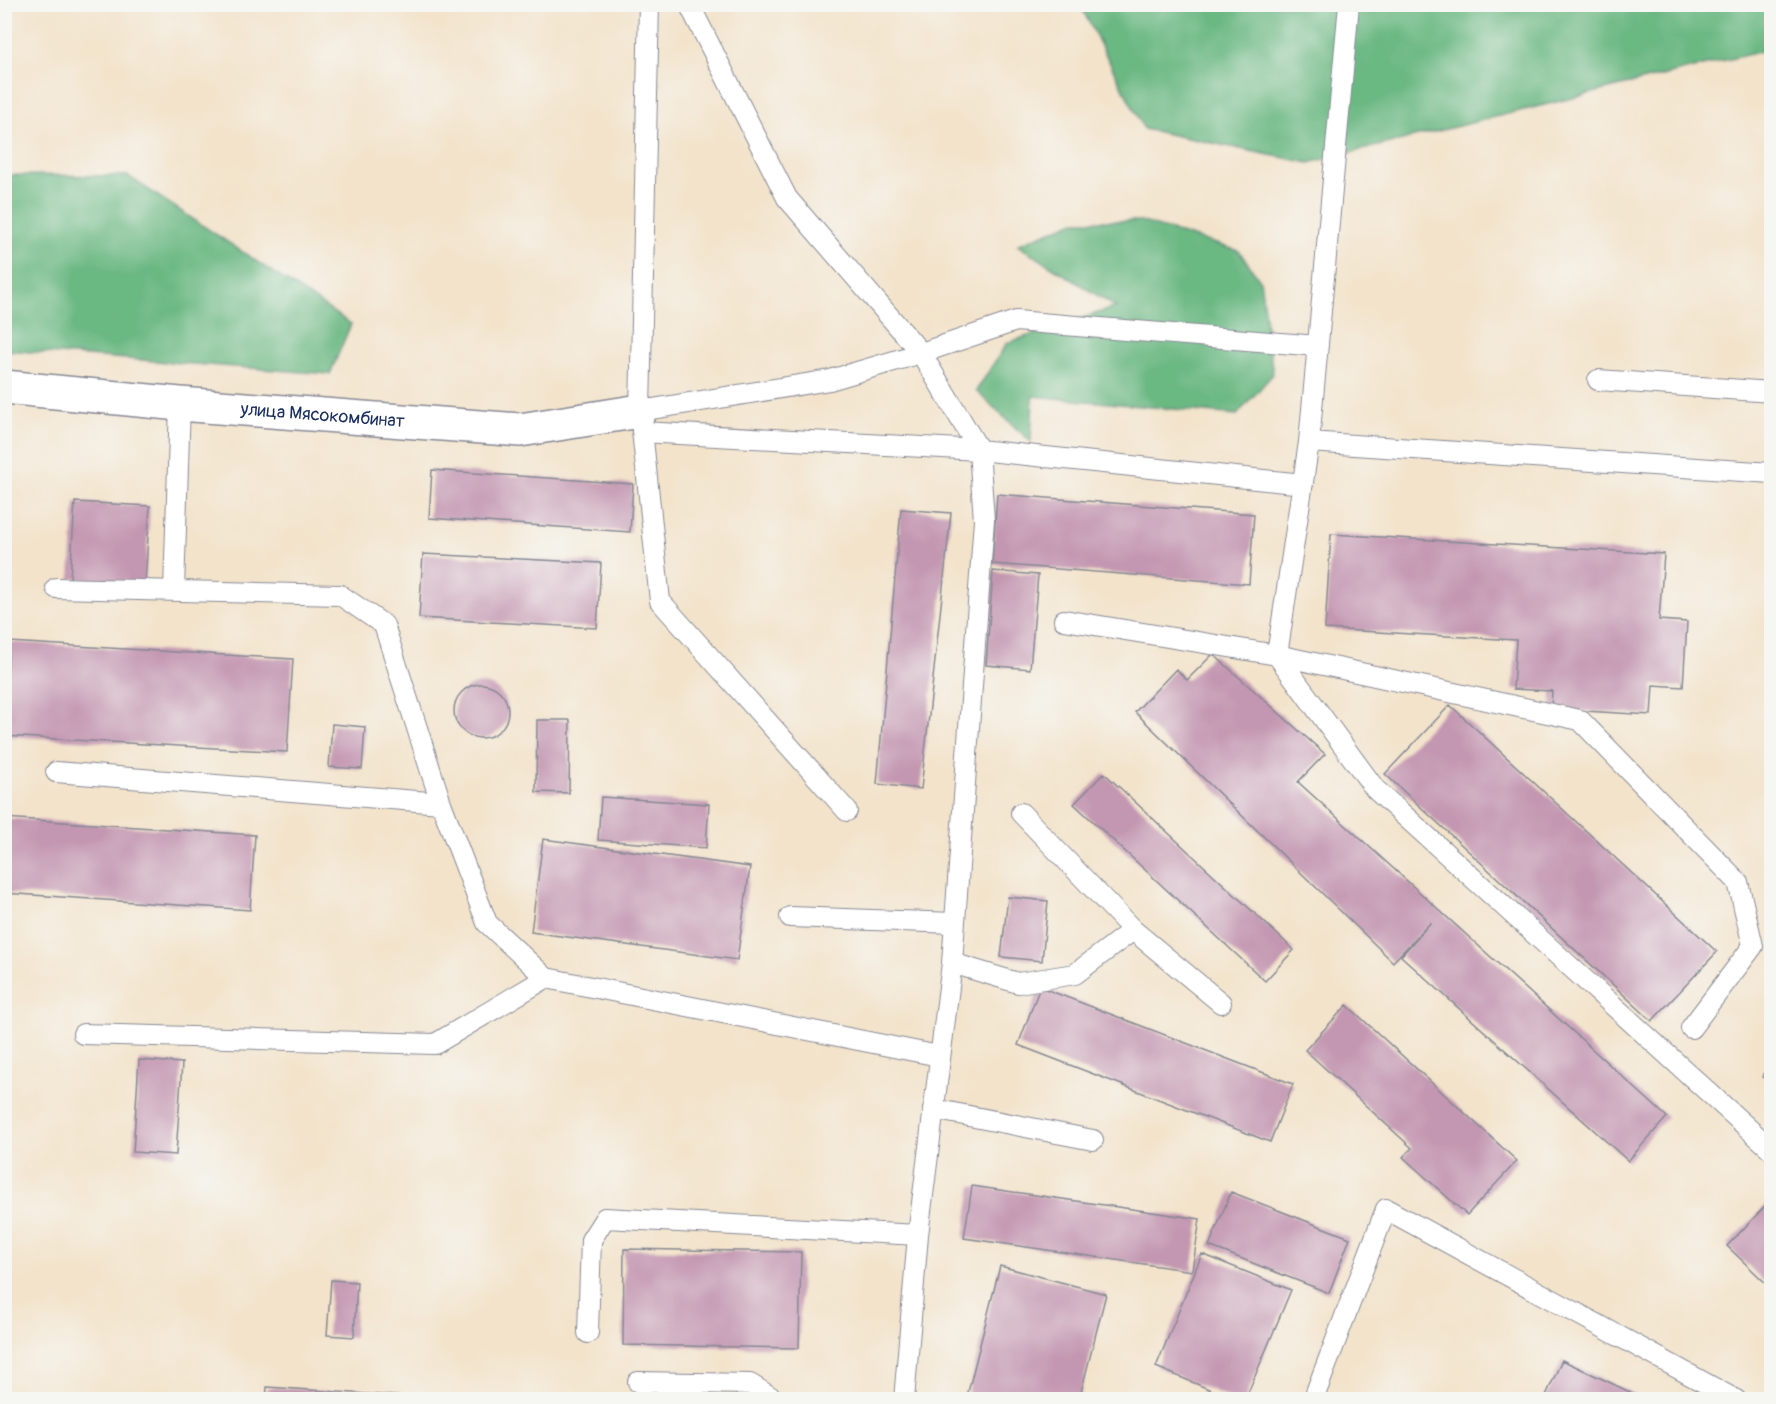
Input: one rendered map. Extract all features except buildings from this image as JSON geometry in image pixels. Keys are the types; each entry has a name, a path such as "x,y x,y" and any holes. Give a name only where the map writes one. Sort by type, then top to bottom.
{"street":[{"name":"улица Мясокомбинат","path":"4,387 180,404 520,430 641,422"}],"lane":[{"path":"649,4 641,422 660,601 847,811"},
{"path":"689,4 787,198 921,353 979,450 984,520 952,963 918,1235 904,1400"},
{"path":"1349,4 1309,442 1277,655 1375,789 1772,1150"},
{"path":"641,422 830,380 1016,321 1318,346"},
{"path":"1598,380 1772,392"},
{"path":"174,590 180,404"},
{"path":"641,422 979,450 1304,484"},
{"path":"1309,442 1772,473"},
{"path":"56,588 340,595 384,625 441,803 487,923 546,978 939,1056"},
{"path":"1064,620 1277,655 1580,720 1738,882 1753,946 1691,1029"},
{"path":"57,772 441,803"},
{"path":"1022,813 1133,930 1221,1004"},
{"path":"790,917 955,923"},
{"path":"952,963 1018,983 1075,974 1133,930"},
{"path":"83,1034 435,1044 546,978"},
{"path":"933,1109 1093,1140"},
{"path":"1313,1400 1386,1209 1736,1400"},
{"path":"588,1333 591,1240 605,1218 918,1235"},
{"path":"638,1382 750,1384 776,1400"}],"green space":[{"path":"1080,5 1771,5 1771,49 1309,163 1144,129"},
{"path":"4,175 128,176 351,324 330,374 5,350"},
{"path":"1075,221 1140,221 1239,251 1260,280 1273,374 1237,415 1033,396 1031,442 976,391 1007,343 1116,307 1017,245"}]}
